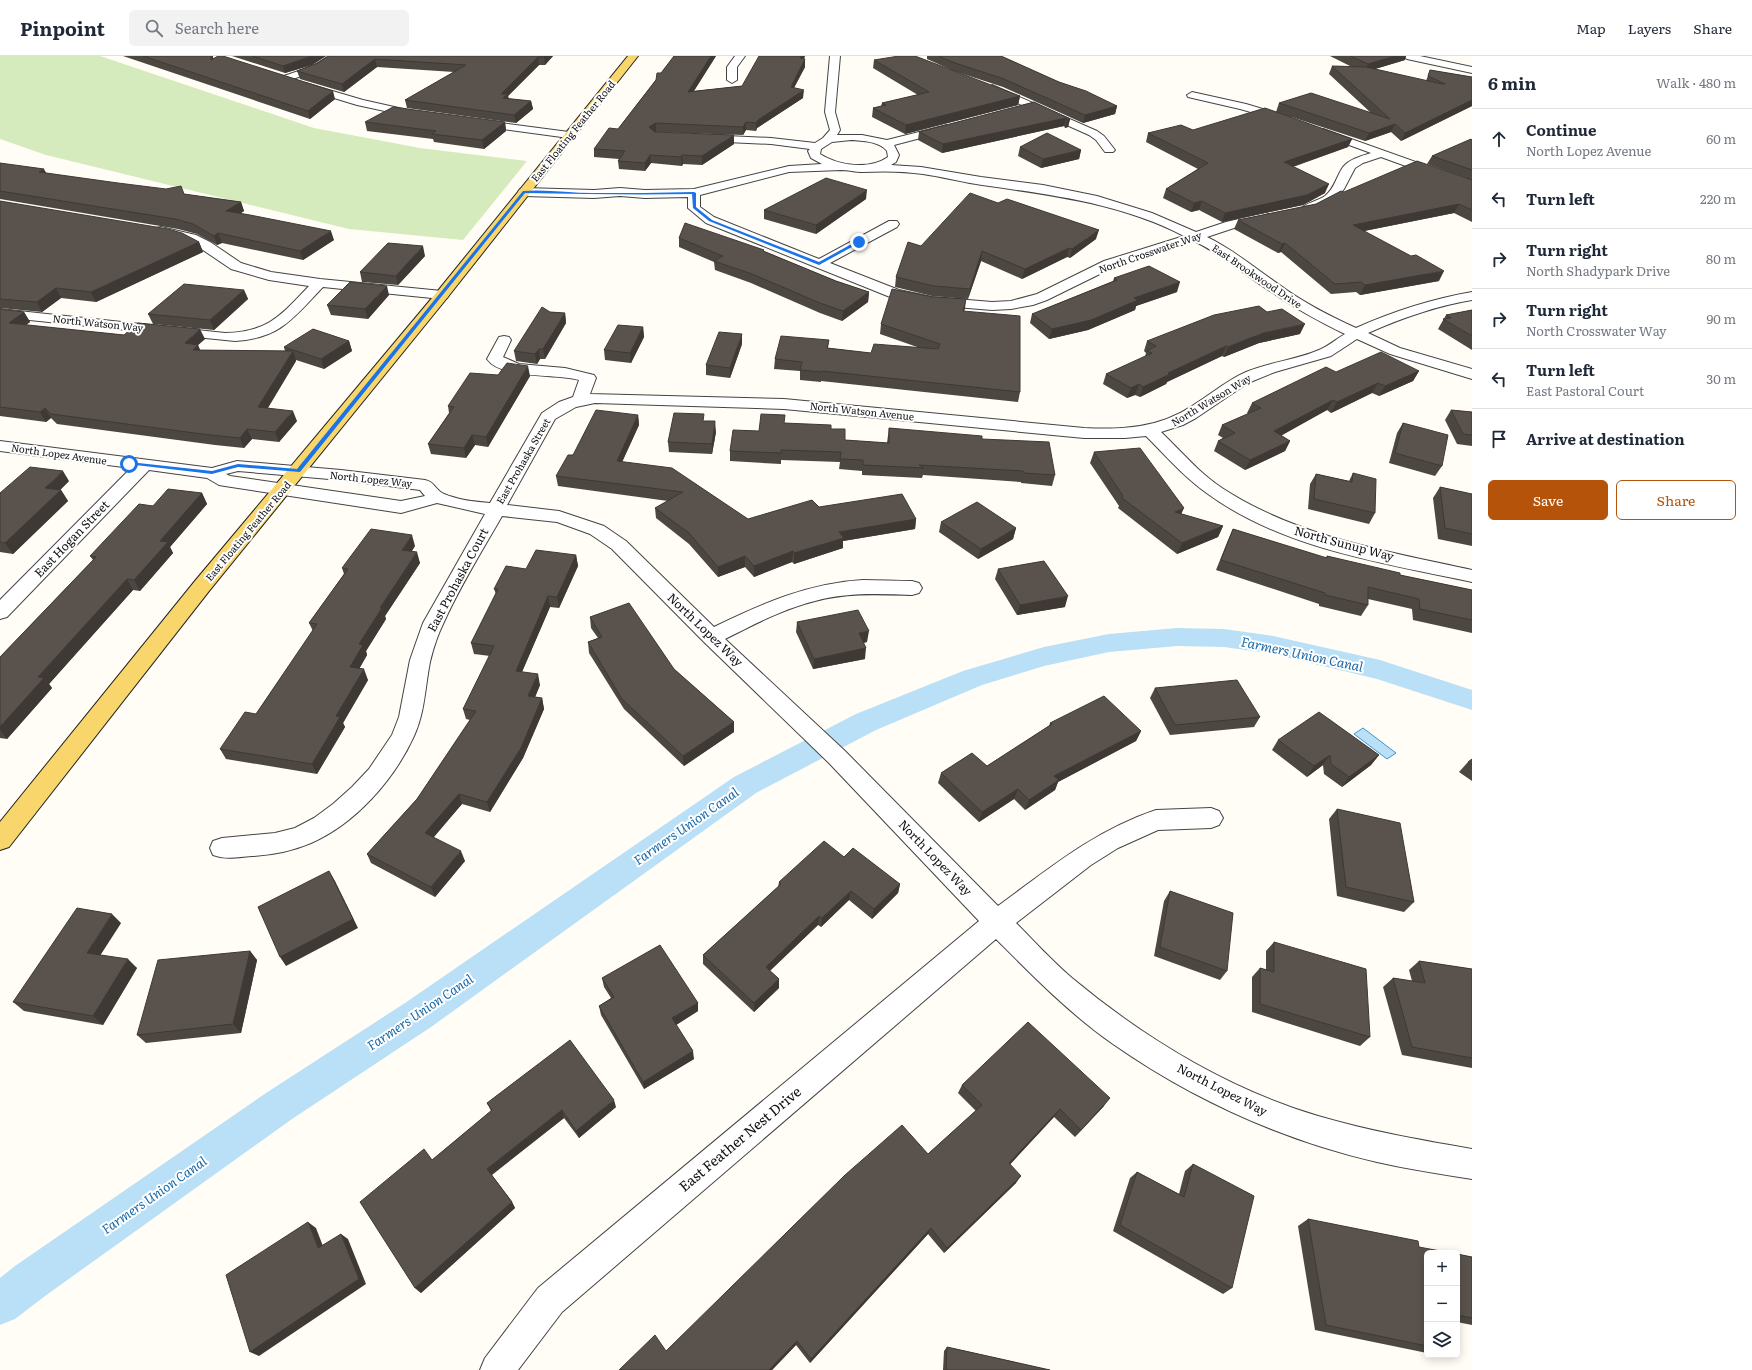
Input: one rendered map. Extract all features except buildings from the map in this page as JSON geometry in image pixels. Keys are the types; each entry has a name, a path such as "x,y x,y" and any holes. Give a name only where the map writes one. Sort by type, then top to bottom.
{"main road":[{"name":"East Floating Feather Road","path":"0,840 202,586 283,490 524,192 542,177 569,136 633,56"}],"street":[{"path":"335,56 316,68 281,78 361,103 428,116"},
{"path":"732,80 732,68 740,56"},
{"path":"789,169 827,140 835,130 830,112 835,56"},
{"path":"1407,56 1472,70"},
{"path":"1433,70 1444,64"},
{"path":"980,84 1093,133 1100,138 1109,150"},
{"path":"1192,95 1242,106 1296,122"},
{"path":"1017,110 1033,106"},
{"path":"833,121 864,138 886,144 956,126"},
{"path":"467,122 569,136"},
{"path":"1310,128 1472,186"},
{"path":"693,138 771,141 815,149"},
{"path":"827,140 838,138 864,138"},
{"name":"East Brookwood Drive","path":"886,144 892,148 894,153 921,170"},
{"path":"815,149 815,156 821,160 841,167"},
{"path":"524,192 594,194 620,192 644,194 694,193 789,169 841,167 863,168 874,166 889,161 893,157 894,153"},
{"path":"1294,211 1308,209 1332,197 1348,170 1353,165 1382,153"},
{"name":"East Brookwood Drive","path":"874,166 921,170 981,181 1043,189 1091,199 1143,214 1196,236 1234,258 1300,306 1355,334 1395,351 1472,374"},
{"path":"580,182 601,184 620,192"},
{"name":"North Crosswater Way","path":"694,193 694,208 710,220 895,294 913,298 992,306 1012,305 1028,302 1042,297 1109,264 1230,225 1280,214"},
{"path":"819,264 893,224"},
{"path":"150,229 191,238 205,245 236,266 252,272 320,283 442,295"},
{"name":"North Watson Way","path":"0,313 225,337 245,336 264,332 279,324 320,283"},
{"name":"North Watson Way","path":"1151,430 1172,424 1191,414 1228,388 1250,376 1328,352 1355,334 1420,307 1472,296"},
{"path":"504,340 495,359 501,363 518,368 577,373 588,378 576,400"},
{"name":"North Watson Avenue","path":"576,400 595,398 784,404 1111,435 1151,430"},
{"name":"East Prohaska Street","path":"495,509 548,416 559,407 576,400"},
{"name":"North Sunup Way","path":"1151,430 1185,466 1214,490 1241,507 1268,521 1335,544 1472,576"},
{"name":"North Lopez Avenue","path":"0,446 212,473 238,466 298,471"},
{"name":"East Hogan Street","path":"0,612 144,465"},
{"name":"North Lopez Way","path":"298,471 425,485 438,498"},
{"name":"North Lopez Avenue","path":"212,473 225,481 283,490"},
{"name":"North Lopez Way","path":"283,490 401,507 438,498 473,507 559,518 597,530 619,545 711,637 837,757 997,922 1062,986 1122,1034 1191,1077 1270,1114 1318,1131 1377,1147 1472,1164"},
{"name":"East Prohaska Court","path":"222,848 284,842 308,834 336,817 372,783 394,751 410,718 420,660 433,623 495,509"},
{"path":"711,637 771,608 814,594 862,587 912,588"},
{"name":"East Feather Nest Drive","path":"497,1370 550,1300 997,922 1082,858 1110,841 1156,820 1211,818"}],"green space":[{"path":"0,56 100,56 314,128 420,148 527,161 463,240 349,229 46,155 0,139"}],"water":[{"path":"1363,728 1396,753 1387,759 1354,734"}],"waterway":[{"name":"Farmers Union Canal","path":"0,1304 30,1281 279,1106 418,1015 745,785 866,722 973,678 1044,657 1109,643 1177,637 1224,638 1273,645 1380,670 1472,700"}],"route":[{"path":"129,464 212,473 238,466 298,471 524,192 594,194 620,192 644,194 694,193 694,208 710,220 819,264 859,242"}]}
